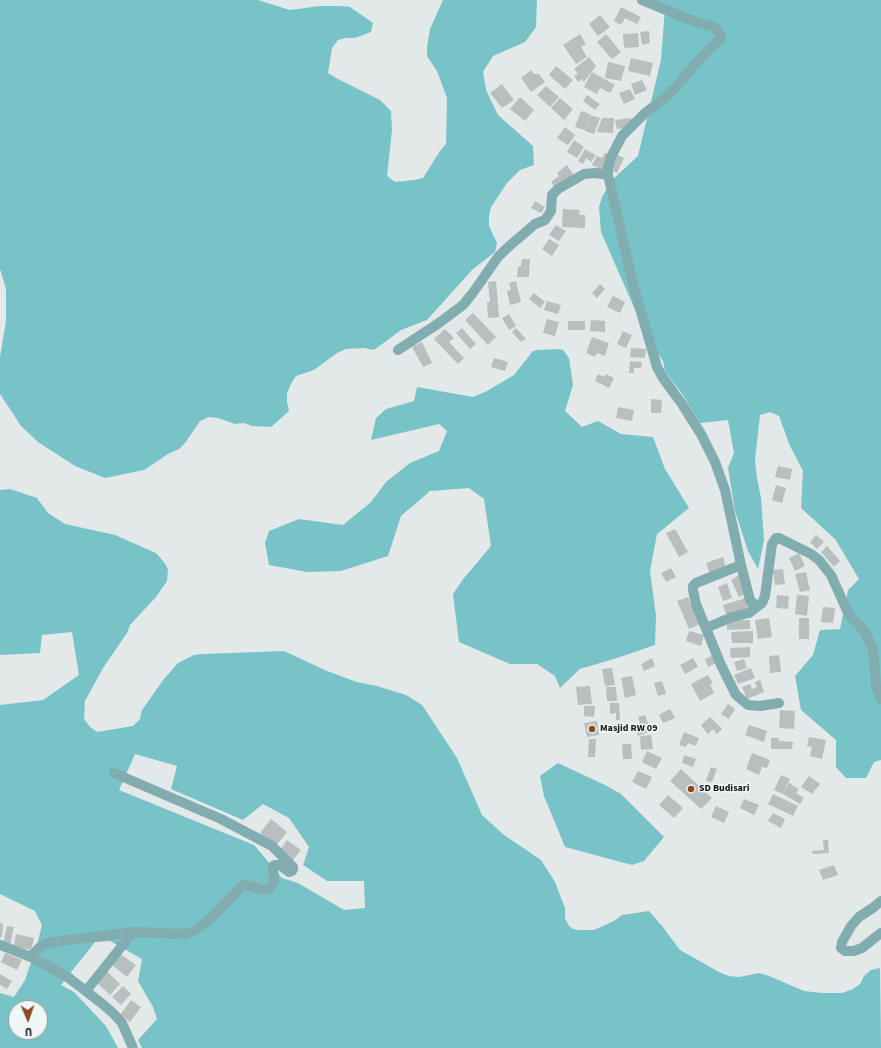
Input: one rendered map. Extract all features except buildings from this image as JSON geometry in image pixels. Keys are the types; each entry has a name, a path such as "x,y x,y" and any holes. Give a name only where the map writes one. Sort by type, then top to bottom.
{"street":[{"path":"642,0 698,23 714,27 718,31 720,37 720,39 708,50 674,89 645,113 622,136 611,157 608,175 633,284 658,367 663,378 701,434 715,462 725,490 750,600 758,606"},
{"path":"398,350 439,324 463,305 502,253 515,240 536,224 545,220 551,211 552,195 558,189 584,174 608,175"},
{"path":"706,628 732,617 750,612 762,603 765,596 772,544 776,538 779,538 811,554 819,560 831,575 849,615 866,634 872,647 876,686 881,700"},
{"path":"741,565 696,583 693,586 696,604 721,665 736,695 748,705 760,706 778,703"},
{"path":"31,957 39,948 46,944 133,932 187,934 194,931 211,918 242,886 246,885 263,890 270,888 274,881 273,866 280,865 288,872 292,871 293,869 293,867 272,846 221,819 114,773"},
{"path":"881,901 859,917 851,926 842,942 841,948 845,951 854,951 862,948 881,933"},
{"path":"86,991 133,932"},
{"path":"0,945 31,957 69,978 86,991 114,1013 122,1023 133,1048"}],"shaded area":[{"path":"0,0 258,0 290,10 320,6 350,7 373,23 371,32 355,38 338,40 332,48 328,73 380,100 391,111 392,130 387,176 395,182 423,178 446,144 447,98 437,71 427,56 430,29 443,0 537,0 536,27 525,42 493,56 483,72 486,90 498,115 533,146 534,165 520,170 507,183 491,207 489,226 497,243 495,252 472,270 427,320 401,330 374,350 364,348 346,349 337,353 314,370 296,376 287,393 289,411 271,427 252,426 244,423 235,424 218,418 209,417 200,421 179,449 168,454 144,470 105,478 75,466 38,442 21,426 0,394 0,357 6,321 6,289 0,269"},
{"path":"650,0 881,0 881,760 874,762 866,778 846,778 836,767 836,740 801,710 795,676 813,655 820,630 840,629 848,590 859,579 835,539 801,508 803,471 790,446 779,416 770,412 760,415 755,460 761,498 764,540 758,569 748,551 735,511 728,468 734,453 728,420 700,423 681,392 665,372 663,361 647,337 601,232 599,207 602,197 612,180 638,156 661,60 665,8"},
{"path":"563,350 569,358 573,385 565,411 582,427 598,421 621,434 653,437 665,469 689,508 657,534 650,571 656,615 655,645 580,669 560,688 555,676 537,664 510,664 459,642 453,594 464,578 491,546 484,499 469,488 430,491 401,516 388,556 341,571 307,572 269,565 265,543 269,531 299,519 343,525 371,502 386,482 410,463 439,451 447,431 439,424 371,440 376,418 386,409 414,401 417,387 473,397 487,391 514,375 533,351"},
{"path":"10,489 37,498 48,513 65,524 115,535 156,553 168,569 167,581 156,597 130,625 127,633 103,668 85,701 84,719 90,727 97,732 133,726 140,719 142,710 164,679 178,663 194,655 284,651 327,671 357,682 377,686 406,695 422,705 457,758 482,815 504,835 541,860 555,882 565,908 565,918 569,926 573,929 594,930 614,921 622,915 649,911 680,950 719,972 729,976 739,977 759,973 804,991 842,993 853,989 860,984 864,976 871,970 880,968 881,1048 142,1048 138,1040 157,1019 153,1007 138,981 142,959 110,941 95,942 61,985 74,992 106,1026 118,1048 0,1048 0,993 14,997 25,980 42,925 35,911 0,894 0,705 43,700 79,675 72,632 42,635 40,653 0,655 0,490","holes":["135,754 177,766 171,789 243,820 263,804 289,818 309,847 303,865 327,881 364,881 365,908 344,910 298,883 282,878 254,845 119,790"]},
{"path":"558,763 621,794 664,837 644,861 632,865 565,847 544,796 540,776"}],"place":[{"name":"Masjid RW 09","path":"592,729"},
{"name":"SD Budisari","path":"691,789"}]}
